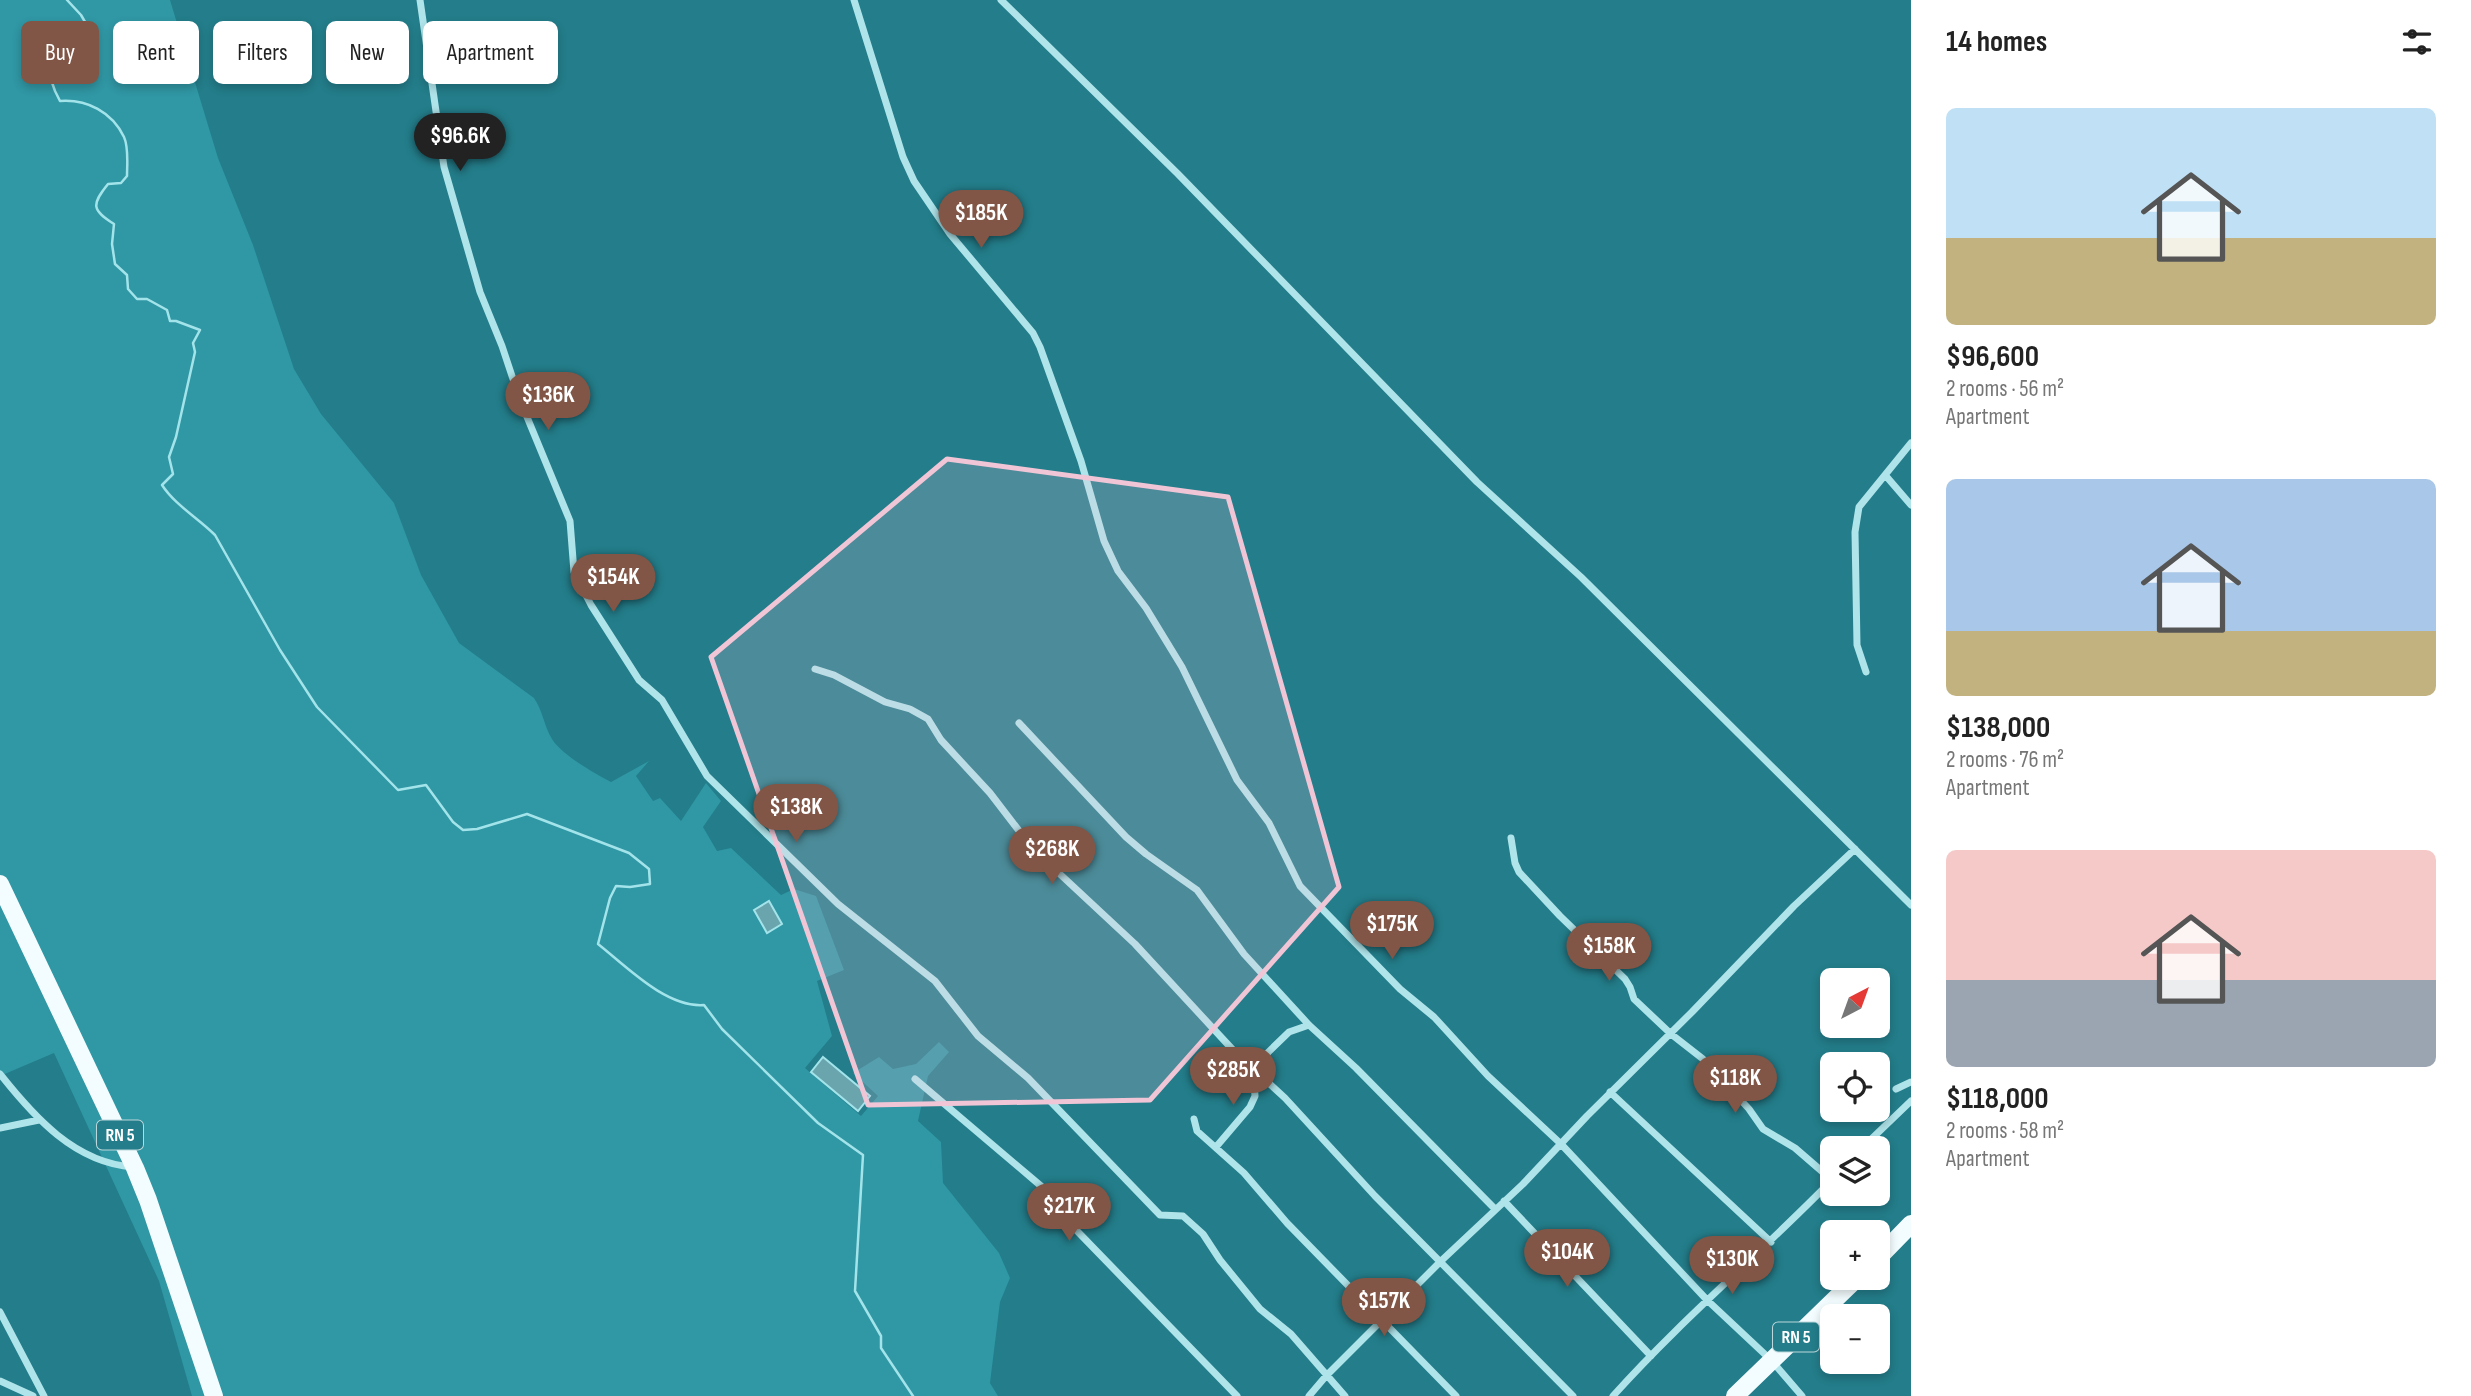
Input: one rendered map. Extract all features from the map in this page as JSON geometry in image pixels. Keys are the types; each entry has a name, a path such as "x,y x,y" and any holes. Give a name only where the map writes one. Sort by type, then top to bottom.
{"main road":[{"name":"RN 5","path":"0,884 6,912 135,1168 214,1396"},
{"path":"1890,1246 1911,1224"},
{"name":"RN 5","path":"1735,1396 1844,1290"}],"street":[{"path":"420,0 444,167 480,292 520,400 570,521 576,577 639,680 662,700 708,776 838,904 935,981 978,1036 1028,1078 1160,1215 1183,1216 1203,1234 1259,1309 1290,1334 1345,1396"},
{"path":"854,0 908,170 950,234 1033,333 1081,461 1104,541 1118,571 1146,608 1185,673 1237,780 1269,823 1297,881 1400,989 1434,1017 1488,1076 1560,1144 1707,1300 1771,1360 1802,1396"},
{"path":"1001,0 1178,174 1477,482 1581,577 1911,905"},
{"path":"1866,672 1857,645 1857,564 1854,532 1859,507 1911,443"},
{"path":"1886,476 1911,505"},
{"path":"815,669 834,675 885,702 910,709 928,719 941,740 990,793 1034,849 1130,940 1233,1050 1285,1098 1375,1196 1573,1396"},
{"path":"1019,723 1126,837 1197,890 1244,954 1309,1025 1356,1068 1495,1209"},
{"path":"1511,838 1515,863 1520,872 1625,979 1634,999 1671,1034 1703,1059 1749,1109 1763,1129 1795,1148 1820,1170"},
{"path":"1309,1396 1326,1376 1671,1034 1794,905 1855,849"},
{"path":"1216,1147 1250,1107 1255,1096 1253,1067 1289,1032 1309,1025"},
{"path":"0,1074 39,1120 75,1148 106,1164 135,1168"},
{"path":"915,1079 1041,1186 1049,1202 1237,1396"},
{"path":"1896,1089 1911,1082"},
{"path":"1610,1092 1771,1242"},
{"path":"1875,1136 1911,1101"},
{"path":"1194,1119 1195,1129 1244,1173 1287,1223 1456,1396"},
{"path":"0,1128 39,1120"},
{"path":"1614,1396 1707,1300 1771,1242 1820,1192"},
{"path":"1504,1201 1651,1356"},
{"path":"0,1312 3,1325 44,1396"},
{"path":"0,1381 33,1396"}],"highlighted area":[{"path":"947,459 1228,497 1339,887 1150,1100 868,1105 711,657"}],"shaded area":[{"path":"0,0 170,0 176,21 113,21 113,84 196,84 218,158 253,245 294,369 321,414 394,503 421,575 459,643 534,698 552,739 587,769 611,782 649,761 636,776 653,801 660,798 681,821 706,783 721,801 703,827 717,851 731,848 781,895 794,889 816,896 844,970 817,981 832,1036 805,1068 861,1116 878,1096 853,1073 879,1057 893,1069 916,1064 939,1042 949,1052 928,1076 918,1121 941,1142 943,1183 999,1253 1010,1278 1000,1302 990,1383 998,1396 192,1396 159,1281 54,1053 0,1076"},
{"path":"769,901 782,924 767,933 754,910"},
{"path":"823,1057 870,1096 858,1111 811,1072"}],"waterway":[{"path":"67,0 88,27 83,41 65,47 48,71 55,91 60,101 80,102 106,114 119,128 127,146 127,176 121,183 108,184 96,207 101,215 114,224 112,244 115,264 127,275 128,289 137,299 147,299 167,310 170,321 200,330 193,343 195,352 169,457 173,474 162,485 180,505 215,535 280,650 317,707 398,790 426,785 453,822 463,830 477,829 527,814 629,853 649,869 650,884 616,886 610,898 598,944 661,993 675,1000 704,1005 722,1029 818,1123 863,1155 855,1291 881,1336 881,1348 913,1396"}]}
